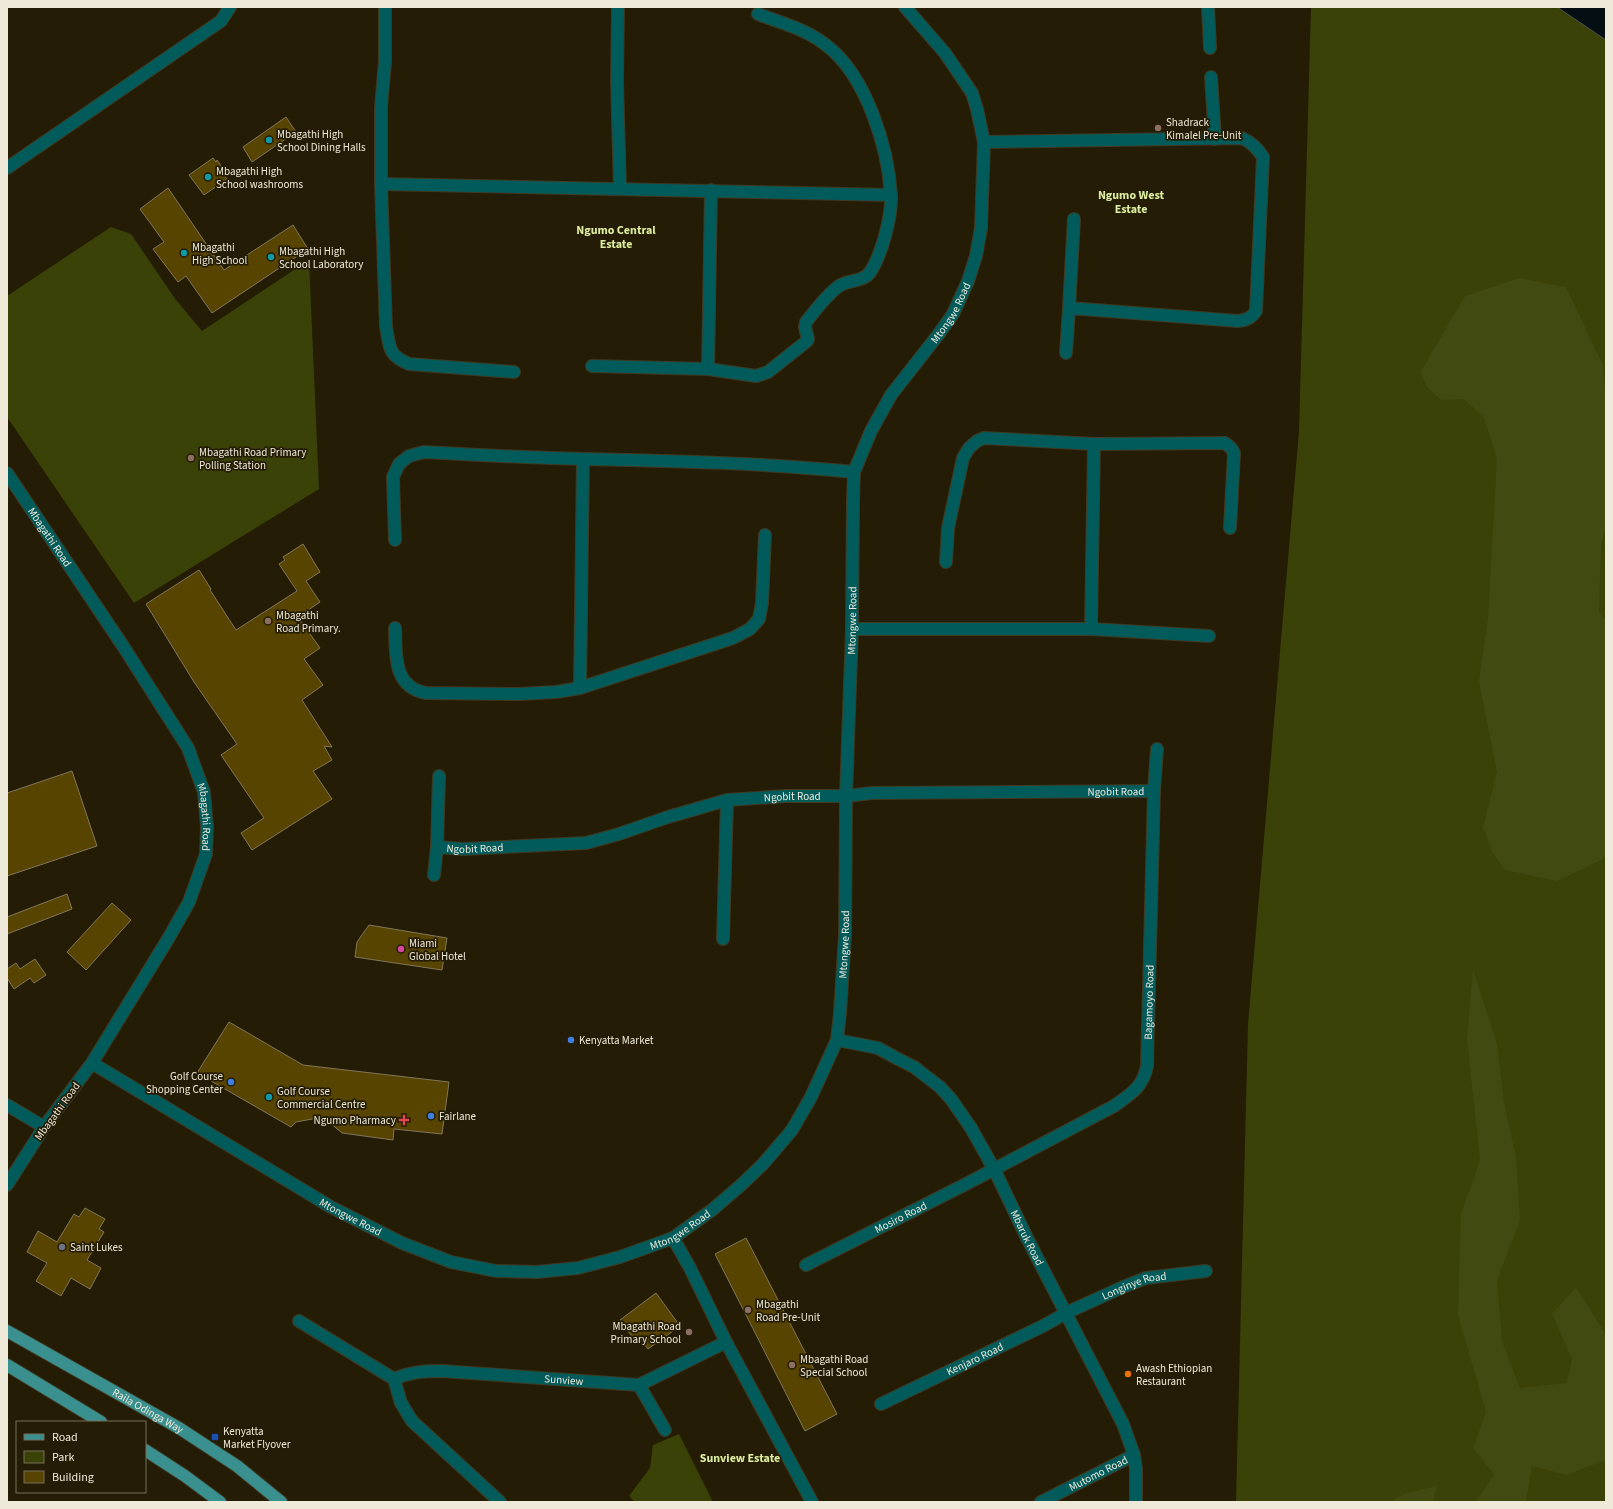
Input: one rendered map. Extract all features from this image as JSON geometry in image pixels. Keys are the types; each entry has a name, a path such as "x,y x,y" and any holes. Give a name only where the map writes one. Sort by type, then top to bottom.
{"main road":[{"name":"Raila Odinga Way","path":"7,1331 185,1431 237,1466 281,1502"},
{"path":"8,1368 99,1421"},
{"path":"146,1451 186,1476 220,1502"}],"street":[{"path":"7,168 221,21 230,7"},
{"path":"386,7 385,62 381,107 381,184 386,327 391,350 397,359 409,364 514,372"},
{"path":"618,7 617,82 620,189"},
{"name":"Mtongwe Road","path":"92,1062 331,1207 402,1243 451,1262 496,1271 537,1272 578,1268 620,1257 673,1238 712,1210 741,1185 792,1130 811,1097 838,1040 845,935 846,796 852,629 854,472 871,431 890,395 953,314 968,281 976,256 980,228 984,142 977,109 972,94 945,53 905,7"},
{"path":"1208,7 1210,48"},
{"path":"592,366 708,369 756,376 768,372 807,341 808,339 805,327 806,322 840,285 864,278 871,270 880,248 889,215 891,195 880,139 871,112 856,79 844,63 828,46 810,34 758,14"},
{"path":"1211,77 1215,139"},
{"path":"984,142 1242,138 1258,148 1262,157 1256,311 1252,317 1238,322 1069,308"},
{"path":"381,184 891,195"},
{"path":"708,369 711,190"},
{"path":"1066,353 1074,219"},
{"path":"946,562 948,528 963,458 969,448 977,441 984,438 1094,444 1225,443 1234,453 1230,528"},
{"path":"1091,629 1094,444"},
{"path":"395,540 392,477 399,464 409,456 424,452 583,459 707,461 792,466 854,472"},
{"path":"580,688 583,459"},
{"name":"Mbagathi Road","path":"7,473 188,748 204,792 207,827 206,854 189,902 168,939 92,1062 44,1127 7,1185"},
{"path":"395,628 396,659 400,674 405,683 418,692 519,694 556,692 580,688 690,653 733,638 750,629 759,619 762,603 765,535"},
{"path":"852,629 1091,629 1209,636"},
{"name":"Bagamoyo Road","path":"994,1169 1114,1106 1134,1092 1145,1077 1147,1066 1154,790 1157,749"},
{"path":"434,875 437,847 438,776"},
{"name":"Ngobit Road","path":"437,847 463,849 586,843 727,800 786,796 846,796 872,793 1154,790"},
{"path":"723,939 727,800"},
{"name":"Mbaruk Road","path":"838,1040 878,1048 914,1067 940,1087 951,1099 971,1128 994,1169 1027,1238 1123,1424 1134,1455 1136,1469 1136,1502"},
{"path":"7,1105 44,1127"},
{"name":"Mosiro Road","path":"806,1265 994,1169"},
{"path":"673,1238 690,1268 726,1342 812,1502"},
{"name":"Longinye Road","path":"1066,1313 1146,1278 1206,1271"},
{"name":"Kenjaro Road","path":"881,1404 1043,1326 1066,1313"},
{"path":"299,1322 394,1379 401,1403 412,1421 500,1502"},
{"path":"664,1430 639,1385 726,1342"},
{"name":"Sunview","path":"394,1379 406,1373 420,1371 442,1371 639,1385"},
{"name":"Mutomo Road","path":"1041,1502 1134,1455"}],"green space":[{"path":"1311,7 1606,7 1606,1502 1236,1502 1248,1024 1299,431"},
{"path":"111,227 131,234 176,300 202,331 309,260 319,489 134,603 7,417 7,296"},
{"path":"1519,278 1566,287 1603,365 1606,403 1606,527 1601,543 1599,612 1606,620 1606,856 1603,859 1557,881 1505,870 1492,852 1483,827 1497,772 1479,682 1488,618 1497,458 1484,418 1464,399 1441,400 1426,386 1421,371 1465,296"},
{"path":"1473,969 1497,1044 1504,1103 1516,1157 1520,1221 1497,1280 1502,1341 1520,1388 1567,1383 1572,1359 1552,1314 1576,1287 1606,1335 1606,1464 1603,1461 1566,1475 1532,1466 1526,1502 1476,1502 1494,1474 1473,1448 1486,1412 1458,1315 1461,1214 1480,1160 1467,1039"},
{"path":"679,1434 713,1502 635,1502 629,1496 650,1468 653,1445"},
{"path":"1437,1486 1433,1502 1391,1502 1404,1494"}],"shaded area":[{"path":"1557,7 1606,7 1606,40"}],"building":[{"name":"Mbagathi High School Dining Halls","path":"286,117 296,132 252,162 243,147"},
{"name":"Mbagathi High School washrooms","path":"213,158 216,162 217,160 226,173 224,175 227,179 204,195 189,175"},
{"name":"Mbagathi High School","path":"168,188 224,270 293,225 308,249 212,313 186,276 178,282 153,249 164,242 140,209"},
{"path":"303,544 320,572 306,581 320,602 298,617 320,648 304,659 323,685 302,700 332,747 324,746 332,760 313,771 332,799 252,850 241,833 264,818 221,755 237,744 194,682 146,604 199,570 236,630 297,591 279,564 285,560 283,557"},
{"path":"72,771 97,846 7,876 7,793"},
{"path":"67,894 72,909 7,934 7,917"},
{"path":"112,903 131,920 86,970 67,952"},
{"name":"Miami Global Hotel","path":"369,925 447,938 442,970 355,957 357,942"},
{"path":"35,959 46,975 34,983 30,978 14,989 7,978 7,969 16,963 20,969"},
{"path":"229,1022 303,1065 449,1082 442,1134 394,1129 393,1140 342,1133 323,1117 296,1122 291,1127 197,1073"},
{"name":"Saint Lukes","path":"85,1208 105,1219 99,1229 104,1232 87,1260 101,1268 90,1289 71,1278 61,1296 36,1281 47,1263 27,1252 38,1231 57,1242 74,1214 79,1217"},
{"path":"746,1238 837,1414 805,1431 715,1254"},
{"path":"656,1293 680,1326 648,1349 640,1339 636,1342 620,1320"}],"place":[{"name":"Shadrack Kimalel Pre-Unit","path":"1158,128"},
{"name":"Mbagathi High School Dining Halls","path":"269,140"},
{"name":"Mbagathi High School washrooms","path":"208,177"},
{"name":"Mbagathi High School","path":"184,253"},
{"name":"Mbagathi High School Laboratory","path":"271,257"},
{"name":"Mbagathi Road Primary Polling Station","path":"191,458"},
{"name":"Mbagathi Road Primary.","path":"268,621"},
{"name":"Miami Global Hotel","path":"401,949"},
{"name":"Kenyatta Market","path":"571,1040"},
{"name":"Golf Course Shopping Center","path":"231,1082"},
{"name":"Golf Course Commercial Centre","path":"269,1097"},
{"name":"Fairlane","path":"431,1116"},
{"name":"Ngumo Pharmacy","path":"404,1120"},
{"name":"Saint Lukes","path":"62,1247"},
{"name":"Mbagathi Road Pre-Unit","path":"748,1310"},
{"name":"Mbagathi Road Primary School","path":"689,1332"},
{"name":"Mbagathi Road Special School","path":"792,1365"},
{"name":"Awash Ethiopian Restaurant","path":"1128,1374"},
{"name":"Kenyatta Market Flyover","path":"215,1437"}],"district":[{"name":"Ngumo West Estate","path":"1131,202"},
{"name":"Ngumo Central Estate","path":"616,237"},
{"name":"Sunview Estate","path":"740,1458"}]}
